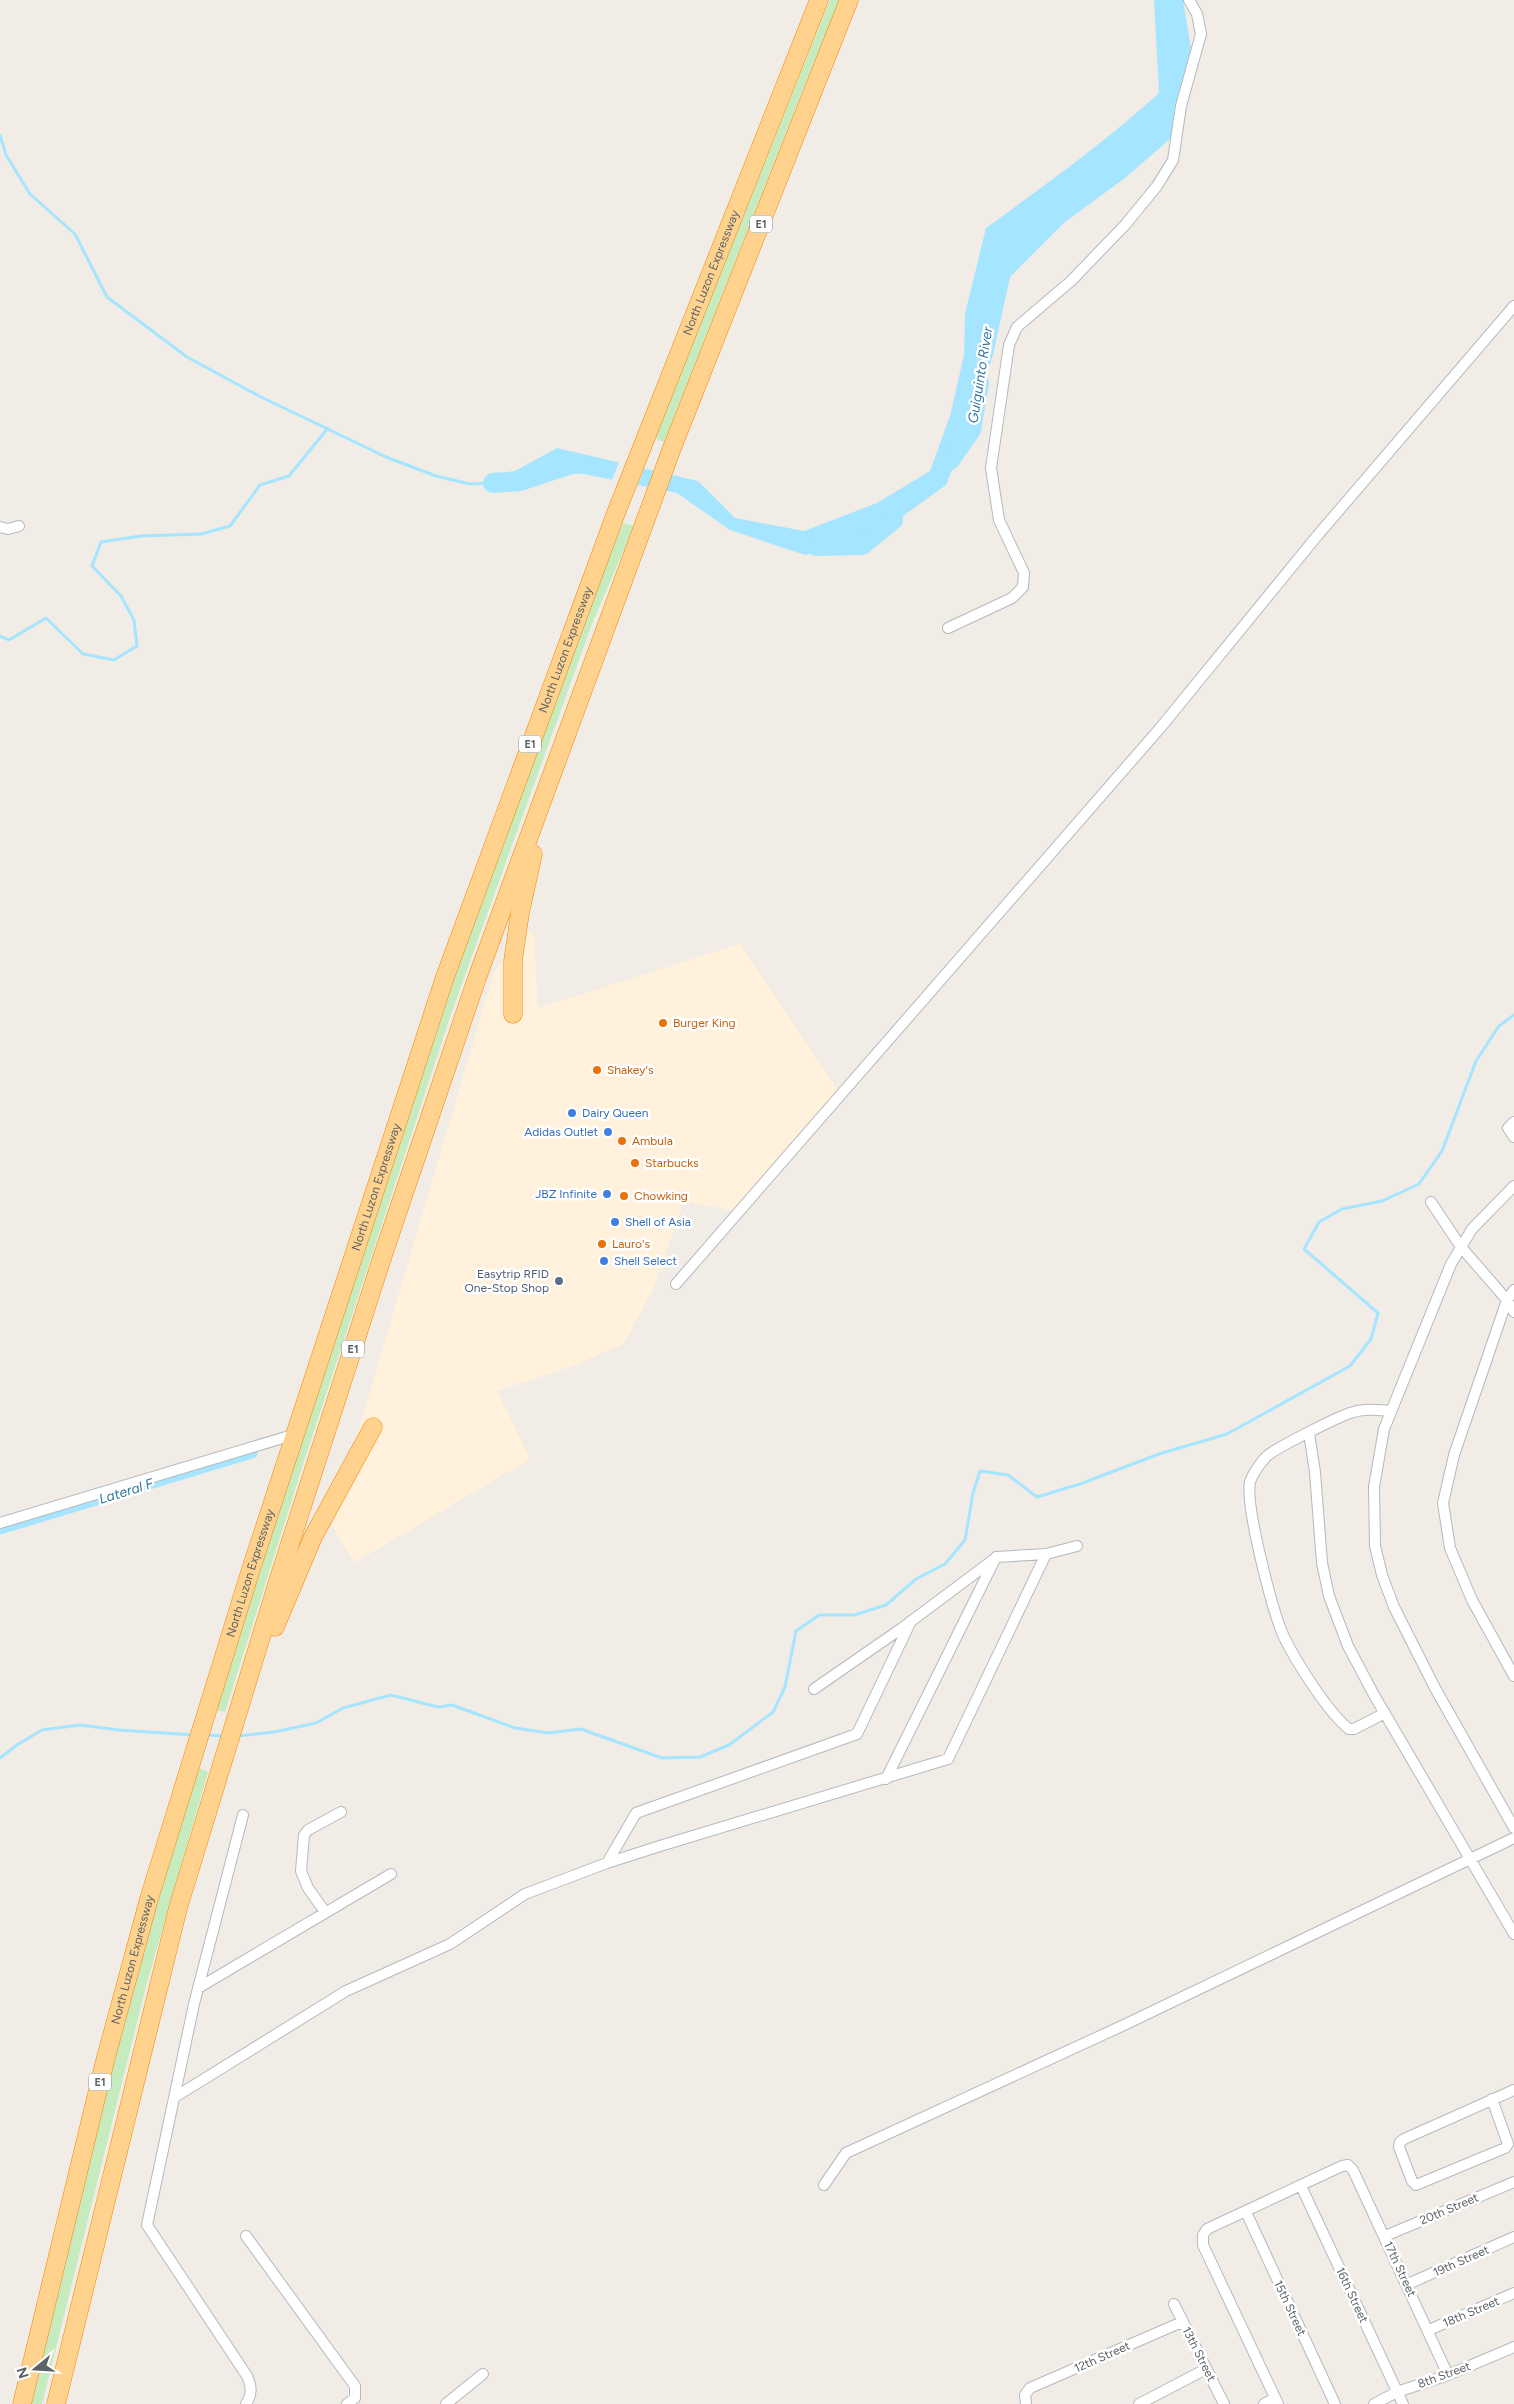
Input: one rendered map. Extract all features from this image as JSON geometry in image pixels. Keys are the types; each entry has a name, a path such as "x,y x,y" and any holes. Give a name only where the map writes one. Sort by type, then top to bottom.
{"highway":[{"name":"North Luzon Expressway","path":"22,2404 105,2061 149,1899 296,1434 445,977 616,512 819,0"},
{"name":"E1","path":"56,2404 178,1908 382,1258 476,978 672,448 850,0"},
{"path":"513,1014 513,961 529,866 588,675"},
{"path":"237,1716 313,1537 373,1427"}],"street":[{"path":"948,628 1012,598 1023,587 1024,573 999,520 991,468 1009,345 1017,326 1071,281 1125,225 1157,186 1173,160 1181,106 1201,34 1197,14 1189,0"},
{"path":"676,1284 1161,726 1317,536 1514,306"},
{"path":"0,527 8,529 19,526"},
{"path":"1514,1122 1508,1128 1514,1137"},
{"path":"1514,1186 1472,1229 1451,1264 1384,1429 1374,1487 1375,1546 1382,1575 1394,1607 1435,1688 1514,1828"},
{"path":"1430,1202 1461,1247 1508,1300 1514,1312"},
{"path":"1514,1290 1508,1300 1454,1455 1443,1502 1450,1548 1472,1600 1514,1676"},
{"path":"1385,1714 1354,1729 1345,1726 1295,1657 1283,1635 1252,1519 1250,1482 1267,1456 1309,1433 1350,1413 1367,1409 1391,1411"},
{"path":"1309,1433 1315,1472 1322,1563 1329,1596 1348,1646 1385,1714 1514,1934"},
{"path":"0,1522 296,1434"},
{"path":"814,1689 996,1557 1046,1554 1077,1546"},
{"path":"175,2097 346,1991 450,1944 524,1894 607,1863 948,1759 1046,1554"},
{"path":"886,1779 996,1557"},
{"path":"607,1863 636,1813 857,1734 910,1621"},
{"path":"326,1912 308,1888 302,1871 304,1835 308,1830 341,1812"},
{"path":"243,1815 198,1988 147,2226 247,2376 251,2386 251,2396 246,2404"},
{"path":"824,2185 846,2153 1124,2025 1514,1838"},
{"path":"198,1988 391,1874"},
{"path":"1492,2099 1508,2137 1508,2144 1505,2148 1416,2185 1399,2147 1400,2142 1492,2099 1514,2090"},
{"name":"17th Street","path":"1301,2186 1342,2166 1348,2165 1354,2170 1408,2284 1448,2375"},
{"name":"20th Street","path":"1385,2236 1514,2182"},
{"path":"1264,2404 1277,2401 1203,2244 1203,2235 1208,2229 1301,2186"},
{"name":"16th Street","path":"1301,2186 1403,2404"},
{"name":"15th Street","path":"1246,2212 1335,2404"},
{"path":"246,2236 354,2386 356,2394 347,2404"},
{"name":"19th Street","path":"1408,2284 1514,2237"},
{"name":"18th Street","path":"1429,2330 1514,2293"},
{"name":"13th Street","path":"1174,2304 1224,2404"},
{"name":"12th Street","path":"1025,2400 1030,2388 1182,2322"},
{"name":"8th Street","path":"1374,2404 1397,2392 1448,2375 1514,2347"},
{"path":"1140,2404 1206,2369"},
{"path":"446,2404 483,2374"}],"shaded area":[{"name":"Shell of Asia","path":"527,930 534,935 538,1008 740,944 838,1090 736,1211 684,1201 655,1285 624,1344 570,1367 497,1391 530,1459 354,1563 331,1523 494,972"}],"green space":[{"path":"830,0 840,0 664,442 655,438"},
{"path":"623,523 634,526 592,624 451,1014 306,1455 225,1712 215,1710 245,1609 486,884 583,620"},
{"path":"196,1767 208,1772 146,1986 42,2404 30,2404 134,1981"}],"water":[{"path":"1154,0 1183,0 1191,49 1184,127 1125,178 1065,222 1010,277 993,355 966,435 946,485 874,537 805,555 730,530 677,493 584,474 540,468 493,483 557,448 698,481 735,518 804,531 877,503 930,471 950,416 964,355 965,314 986,228 1096,146 1159,93"}],"pier":[{"path":"620,460 645,467 637,487 611,482"}],"waterway":[{"path":"0,135 6,155 30,194 75,234 107,297 187,357 259,396 386,457 436,476 470,484 493,483"},
{"name":"Guiguinto River","path":"949,461 971,430 979,383"},
{"path":"0,636 9,640 46,618 83,654 114,660 137,646 134,620 121,596 92,566 101,542 141,536 201,534 230,526 260,485 289,476 328,428"},
{"name":"Guiguinto River","path":"493,483 520,481 571,464 578,464"},
{"name":"Guiguinto River","path":"816,546 862,545 893,520"},
{"path":"238,1736 274,1732 316,1723 343,1708 391,1695 438,1707 452,1705 515,1728 548,1733 581,1729 662,1758 700,1757 729,1745 773,1712 785,1687 796,1631 819,1615 854,1615 886,1605 916,1579 945,1564 965,1540 973,1493 980,1471 1008,1475 1037,1497 1080,1484 1159,1454 1227,1434 1350,1366 1371,1339 1378,1313 1304,1249 1319,1222 1342,1209 1382,1201 1419,1184 1442,1151 1476,1061 1499,1026 1514,1015"},
{"name":"Lateral F","path":"0,1529 252,1453"},
{"path":"0,1758 42,1730 80,1725 119,1730 194,1735"},
{"path":"205,1735 224,1736"}],"place":[{"name":"Burger King","path":"663,1023"},
{"name":"Shakey's","path":"597,1070"},
{"name":"Dairy Queen","path":"572,1113"},
{"name":"Adidas Outlet","path":"608,1132"},
{"name":"Ambula","path":"622,1141"},
{"name":"Starbucks","path":"635,1163"},
{"name":"JBZ Infinite","path":"607,1194"},
{"name":"Chowking","path":"624,1196"},
{"name":"Shell of Asia","path":"615,1222"},
{"name":"Lauro's","path":"602,1244"},
{"name":"Shell Select","path":"604,1261"},
{"name":"Easytrip RFID One-Stop Shop","path":"559,1281"}]}
